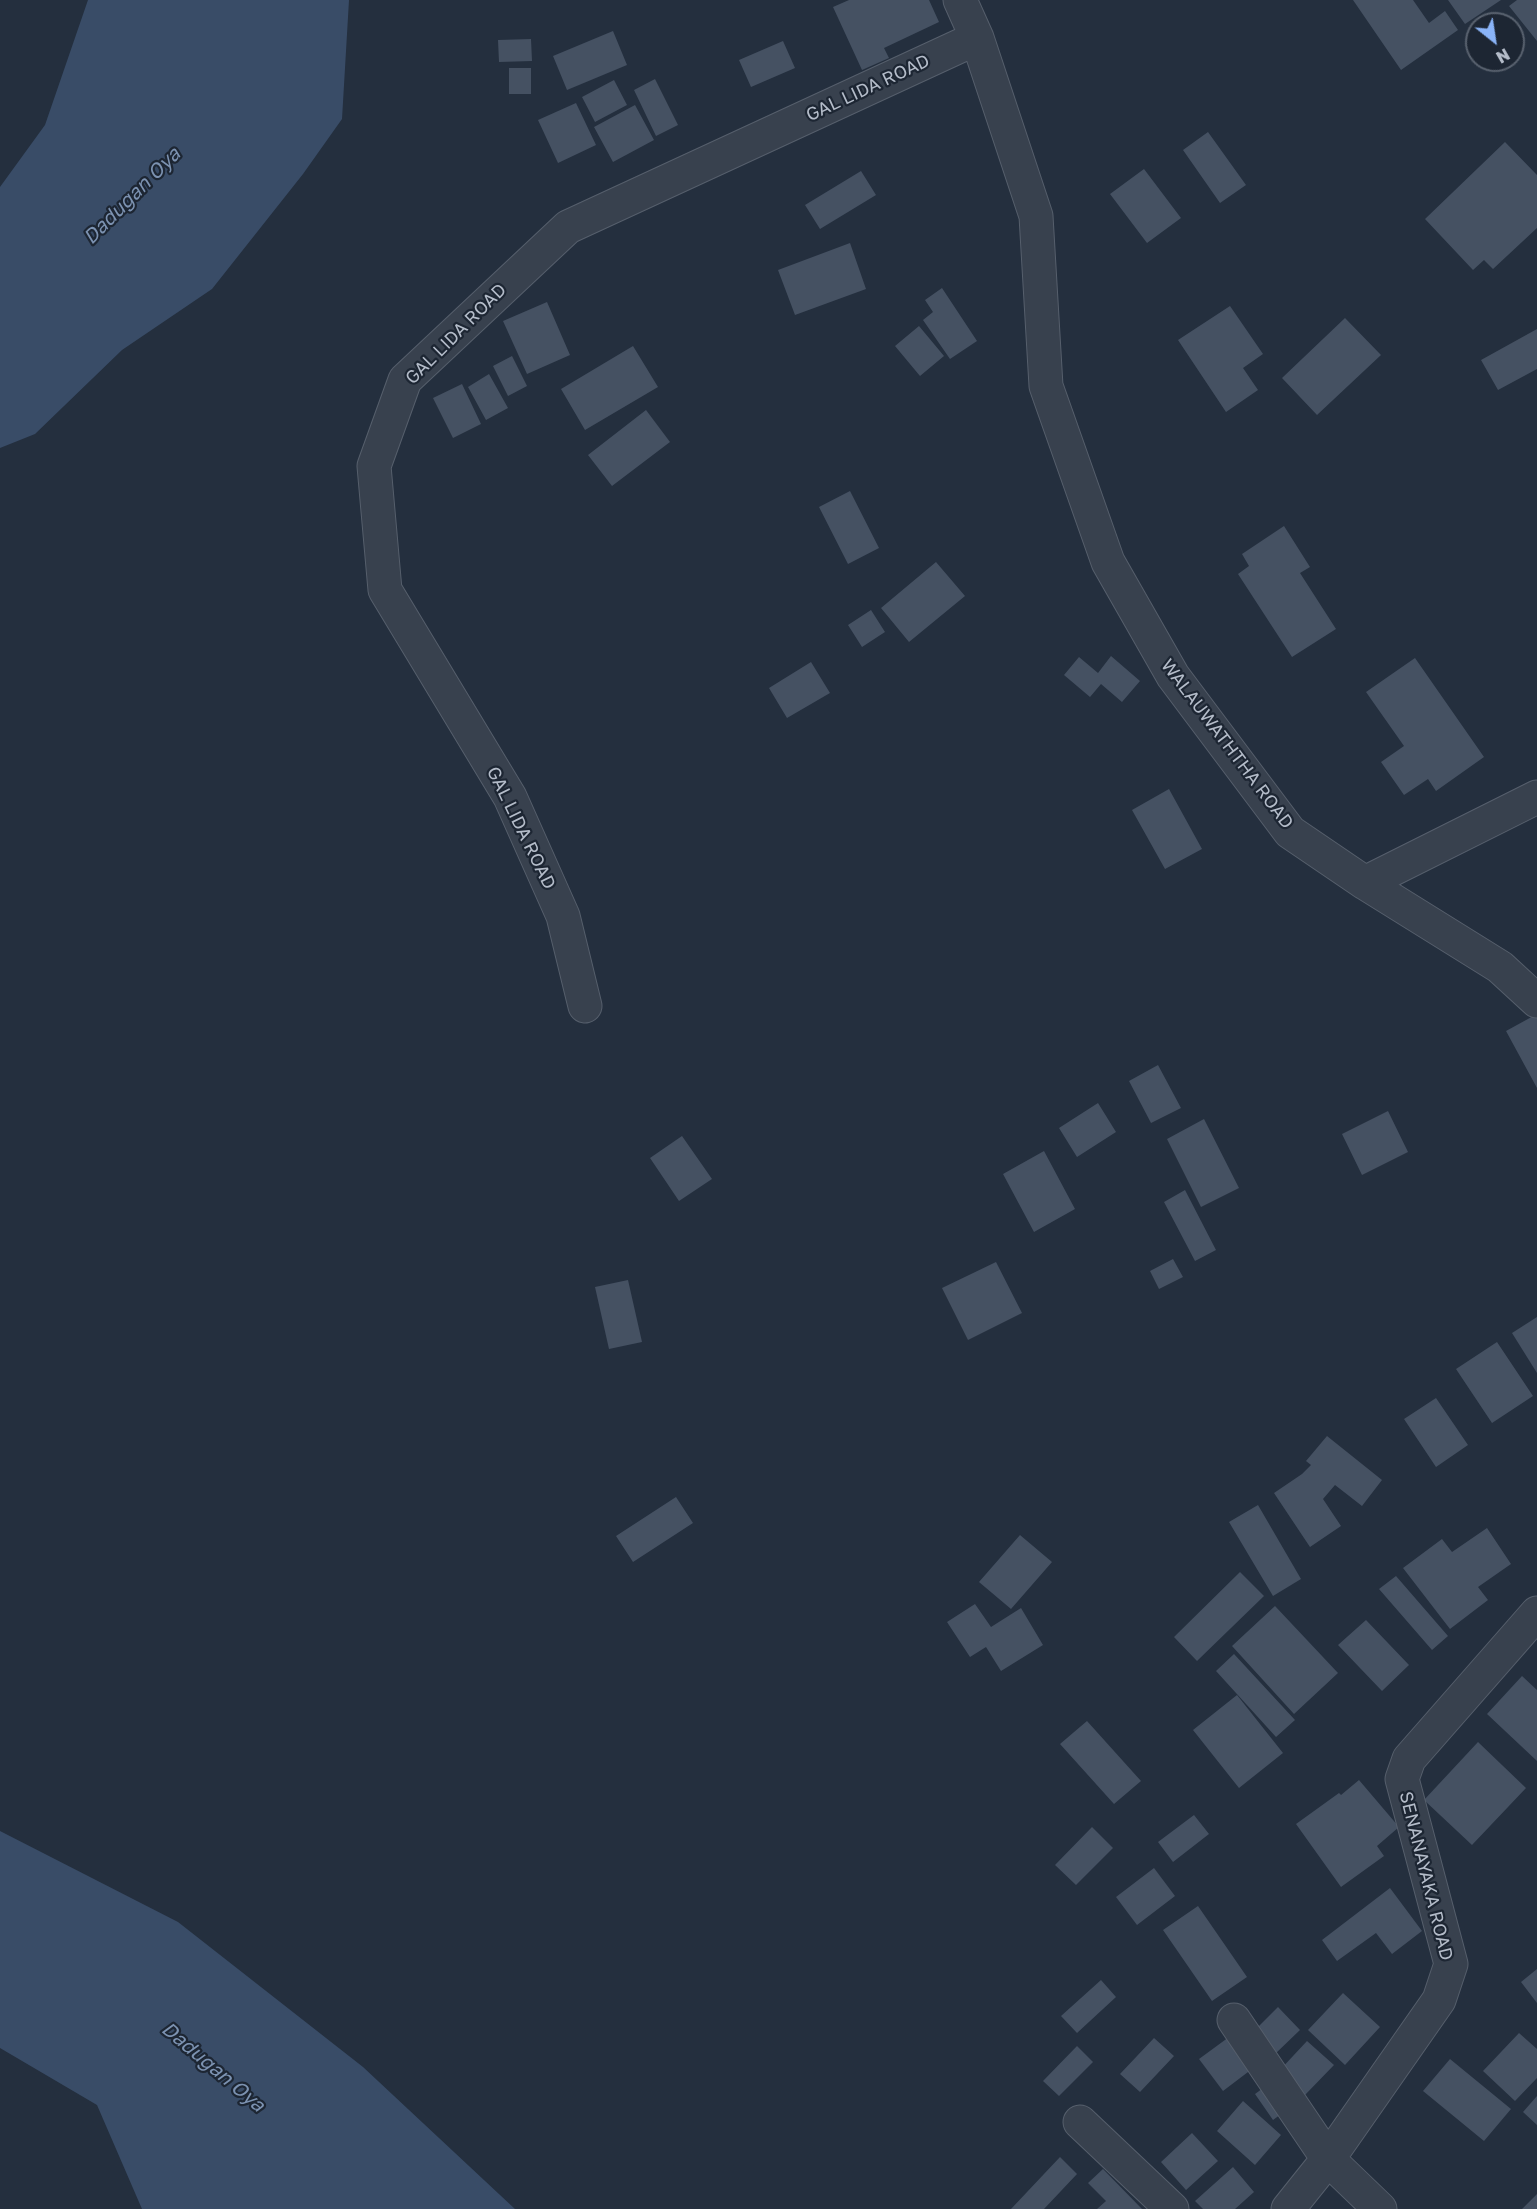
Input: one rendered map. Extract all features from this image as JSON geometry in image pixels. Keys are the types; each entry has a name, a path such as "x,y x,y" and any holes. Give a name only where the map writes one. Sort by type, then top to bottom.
{"street":[{"name":"WALAUWATHTHA ROAD","path":"960,0 976,38 1036,216 1046,386 1108,562 1173,676 1290,832 1365,884 1500,967 1537,1001"},
{"name":"GAL LIDA ROAD","path":"585,1006 563,916 510,797 385,590 374,466 405,380 568,227 976,38"},
{"path":"1365,884 1537,797"},
{"name":"SENANAYAKA ROAD","path":"1288,2209 1328,2159 1439,2000 1451,1964 1402,1779 1409,1759 1537,1613"},
{"path":"1234,2020 1328,2159 1380,2209"},
{"path":"1080,2122 1172,2209"}],"water":[{"name":"Dadugan Oya","path":"88,0 349,0 342,119 303,174 212,289 122,350 35,434 0,448 0,187 45,125"},
{"name":"Dadugan Oya","path":"0,1831 178,1922 363,2067 515,2209 142,2209 97,2105 0,2048"}],"building":[{"path":"849,0 929,0 939,22 884,48 889,58 862,70 833,7"},
{"path":"1353,0 1413,0 1429,23 1445,11 1458,30 1401,70"},
{"path":"1448,0 1501,0 1483,12 1465,12 1465,24"},
{"path":"1517,0 1537,0 1537,41 1525,26 1525,12 1514,12 1509,6"},
{"path":"613,31 627,65 567,90 553,56"},
{"path":"531,39 532,61 499,62 498,40"},
{"path":"783,41 795,68 751,87 739,60"},
{"path":"509,68 531,68 531,94 509,94"},
{"path":"655,79 678,125 656,136 634,90"},
{"path":"614,80 627,105 595,122 582,97"},
{"path":"576,103 596,145 558,163 538,120"},
{"path":"635,105 654,140 613,162 594,127"},
{"path":"1208,132 1246,185 1220,203 1183,150"},
{"path":"1505,142 1537,175 1537,228 1493,269 1484,260 1473,270 1425,219"},
{"path":"1144,169 1181,218 1147,243 1110,194"},
{"path":"861,171 876,195 820,229 805,205"},
{"path":"850,243 866,289 795,315 778,270"},
{"path":"942,288 977,341 950,359 923,320 933,312 925,300"},
{"path":"547,302 570,355 527,374 503,321"},
{"path":"1230,306 1263,354 1243,368 1258,390 1226,412 1178,340"},
{"path":"1345,318 1381,355 1317,415 1282,378"},
{"path":"919,326 944,356 920,376 895,346"},
{"path":"1537,329 1537,369 1498,390 1481,360"},
{"path":"633,346 658,387 585,430 561,389"},
{"path":"512,356 527,386 508,396 493,366"},
{"path":"489,374 508,408 486,420 468,387"},
{"path":"462,384 481,424 453,438 433,398"},
{"path":"646,410 670,442 612,486 588,455"},
{"path":"850,491 879,548 848,564 819,507"},
{"path":"1284,526 1310,567 1300,573 1336,629 1292,657 1238,574 1249,566 1242,554"},
{"path":"936,562 965,596 909,642 881,608"},
{"path":"871,610 885,632 862,647 848,625"},
{"path":"1111,656 1140,681 1122,702 1101,684 1090,697 1064,675 1079,657 1098,673"},
{"path":"1415,658 1484,757 1436,791 1428,779 1404,795 1381,762 1404,746 1366,692"},
{"path":"811,662 830,693 787,718 769,688"},
{"path":"1169,789 1202,849 1165,869 1132,810"},
{"path":"1537,1014 1537,1088 1506,1031"},
{"path":"1158,1065 1181,1108 1151,1123 1129,1081"},
{"path":"1098,1103 1116,1132 1077,1157 1059,1128"},
{"path":"1388,1111 1408,1152 1362,1175 1342,1134"},
{"path":"1204,1119 1239,1188 1201,1207 1167,1139"},
{"path":"682,1136 712,1179 679,1201 650,1158"},
{"path":"1044,1151 1075,1209 1034,1232 1003,1174"},
{"path":"1185,1190 1216,1250 1195,1261 1164,1202"},
{"path":"1173,1259 1183,1277 1159,1289 1150,1271"},
{"path":"996,1262 1022,1313 968,1340 942,1288"},
{"path":"628,1280 642,1342 609,1349 595,1287"},
{"path":"1537,1317 1537,1373 1512,1333"},
{"path":"1497,1342 1533,1396 1492,1423 1456,1369"},
{"path":"1436,1398 1468,1445 1436,1467 1404,1419"},
{"path":"1327,1436 1382,1480 1362,1506 1335,1485 1323,1499 1341,1526 1310,1547 1274,1493 1311,1465 1306,1461"},
{"path":"676,1497 693,1523 633,1562 616,1536"},
{"path":"1258,1505 1301,1579 1273,1596 1229,1522"},
{"path":"1487,1528 1511,1564 1478,1587 1488,1600 1450,1629 1403,1568 1442,1539 1452,1552"},
{"path":"1020,1535 1052,1562 1011,1609 979,1582"},
{"path":"1240,1572 1264,1596 1197,1661 1174,1637"},
{"path":"1396,1576 1448,1636 1432,1650 1379,1589"},
{"path":"975,1604 991,1627 1021,1608 1043,1645 1001,1671 986,1647 970,1657 947,1622"},
{"path":"1275,1606 1338,1673 1294,1714 1232,1646"},
{"path":"1366,1620 1409,1665 1382,1691 1338,1645"},
{"path":"1234,1654 1295,1720 1276,1737 1216,1671"},
{"path":"1522,1676 1537,1690 1537,1761 1487,1714"},
{"path":"1237,1695 1283,1753 1239,1788 1193,1730"},
{"path":"1087,1721 1141,1781 1114,1804 1060,1744"},
{"path":"1478,1742 1526,1788 1472,1845 1424,1800"},
{"path":"1359,1780 1399,1827 1377,1846 1384,1856 1341,1887 1296,1824 1339,1793 1341,1795"},
{"path":"1194,1815 1209,1834 1173,1862 1158,1842"},
{"path":"1092,1827 1113,1848 1076,1885 1055,1865"},
{"path":"1154,1868 1175,1896 1137,1925 1116,1897"},
{"path":"1390,1888 1422,1931 1392,1954 1376,1933 1337,1961 1322,1940"},
{"path":"1198,1906 1247,1977 1212,2001 1163,1930"},
{"path":"1537,1969 1537,2003 1521,1982"},
{"path":"1101,1980 1116,1997 1077,2033 1061,2016"},
{"path":"1343,1993 1380,2027 1345,2065 1308,2030"},
{"path":"1278,2007 1300,2030 1274,2055 1252,2033"},
{"path":"1519,2033 1537,2049 1537,2078 1515,2101 1483,2071"},
{"path":"1229,2037 1252,2069 1223,2091 1199,2059"},
{"path":"1154,2038 1174,2056 1140,2092 1120,2074"},
{"path":"1307,2041 1334,2065 1305,2095 1279,2071"},
{"path":"1077,2046 1093,2062 1059,2096 1043,2081"},
{"path":"1450,2059 1511,2109 1484,2141 1423,2091"},
{"path":"1270,2083 1288,2109 1273,2120 1255,2094"},
{"path":"1537,2096 1537,2125 1523,2112"},
{"path":"1243,2101 1281,2135 1255,2165 1217,2131"},
{"path":"1192,2133 1218,2161 1186,2190 1161,2162"},
{"path":"1060,2157 1077,2174 1044,2209 1011,2209"},
{"path":"1233,2167 1254,2192 1235,2209 1203,2209 1195,2201"},
{"path":"1103,2169 1142,2209 1097,2209 1106,2201 1088,2183"},
{"path":"1537,2194 1537,2209 1522,2209"}]}
